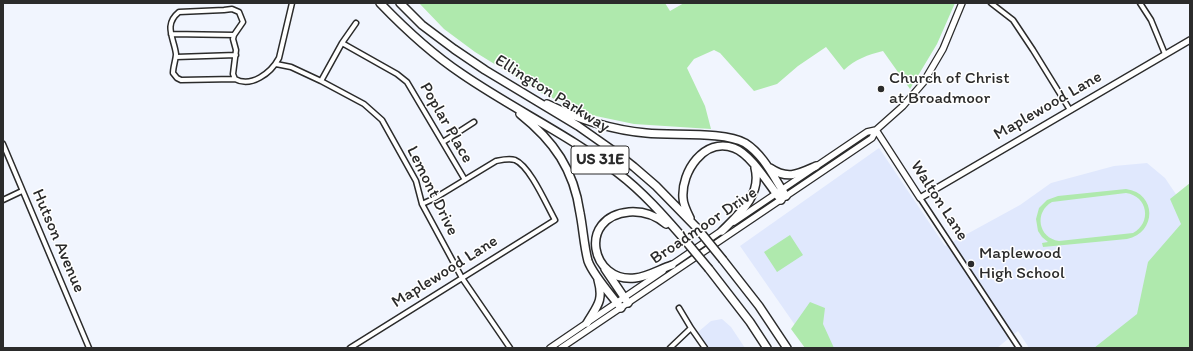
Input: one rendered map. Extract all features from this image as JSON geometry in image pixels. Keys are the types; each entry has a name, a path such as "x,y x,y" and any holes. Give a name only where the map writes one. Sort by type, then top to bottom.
{"highway":[{"name":"Ellington Parkway","path":"380,3 407,31 461,73 501,100 564,135 618,172 646,198 684,239 750,322 768,348"},
{"name":"Ellington Parkway","path":"400,3 422,25 441,40 485,70 591,134 626,160 656,186 697,228 759,306 788,348"},
{"path":"534,99 581,118 617,128 655,134 720,136 733,138 754,150 766,166 781,195"},
{"path":"501,100 532,123 564,163 576,194 589,261 597,276 619,305"},
{"path":"697,228 688,213 683,199 683,186 687,172 695,161 706,151 715,147 727,146 742,152 781,195"},
{"path":"722,231 747,205 753,195 756,183 756,170 754,164"},
{"path":"766,166 781,174 792,175 816,166"},
{"path":"625,301 596,251 595,244 598,231 606,221 622,214 640,212 654,216 661,220 684,239"},
{"path":"601,262 608,270 617,276 629,278 640,277 672,265"},
{"path":"587,323 597,308 600,298 601,291 597,276"}],"main road":[{"name":"Broadmoor Drive","path":"625,301 672,265 722,231 872,138 876,130 903,106 923,83 943,49 962,3"},
{"name":"Maplewood Lane","path":"920,198 1190,40"},
{"name":"Broadmoor Drive","path":"561,348 619,305 781,195 816,166 866,132 876,130"},
{"name":"Walton Lane","path":"876,130 920,198"},
{"name":"Broadmoor Drive","path":"550,348 587,323 619,305"}],"street":[{"path":"235,79 233,74 236,50 233,40 234,35 243,22 239,12 232,9 179,12 170,22 176,57 173,73 177,78 181,80 235,79 243,82 252,82 263,76 276,64 279,58 292,3"},
{"path":"991,3 1013,20 1070,110"},
{"path":"1140,3 1151,20 1165,54"},
{"path":"321,81 342,42 356,23"},
{"path":"171,34 234,35"},
{"name":"Poplar Place","path":"342,42 397,74 407,82 465,180"},
{"path":"176,57 236,55"},
{"name":"Lemont Drive","path":"276,64 291,66 306,73 364,104 382,120 416,181 422,204 462,278 510,348"},
{"path":"443,142 474,122"},
{"name":"Hutson Avenue","path":"3,144 89,348"},
{"name":"Maplewood Lane","path":"350,348 555,220 528,172 514,160 504,159 496,161 465,180"},
{"path":"422,204 465,180"},
{"path":"3,200 22,191"},
{"name":"Walton Lane","path":"920,198 1019,348"},
{"path":"679,308 705,348"},
{"path":"670,348 691,328"}],"shaded area":[{"name":"Maplewood High School","path":"879,148 945,246 1020,205 1051,183 1114,166 1147,163 1165,178 1190,215 1190,281 1096,348 1029,348 1018,331 997,348 811,348 740,246"},
{"path":"722,319 731,327 745,348 708,348 698,332 711,321"}],"green space":[{"path":"419,3 665,3 670,11 684,3 955,3 937,44 910,89 883,51 862,58 844,70 826,47 798,66 777,84 754,91 720,53 714,50 694,59 687,68 705,106 711,129 634,124 591,115 543,94 475,52 444,29"},
{"path":"1190,183 1190,348 1094,348 1137,314 1148,262 1181,224 1170,199"},
{"path":"1126,189 1136,192 1148,205 1148,222 1144,229 1137,235 1127,239 1043,247 1042,243 1048,242 1038,231 1036,219 1039,208 1047,200 1058,196","holes":["1126,193 1139,199 1145,210 1143,223 1139,229 1133,233 1059,241 1052,239 1043,230 1041,218 1046,206 1052,202"]},
{"path":"790,235 803,255 777,272 764,252"},
{"path":"810,302 825,308 823,324 834,348 805,348 791,329"}],"place":[{"name":"Church of Christ at Broadmoor","path":"881,89"},
{"name":"Maplewood High School","path":"971,264"}]}
